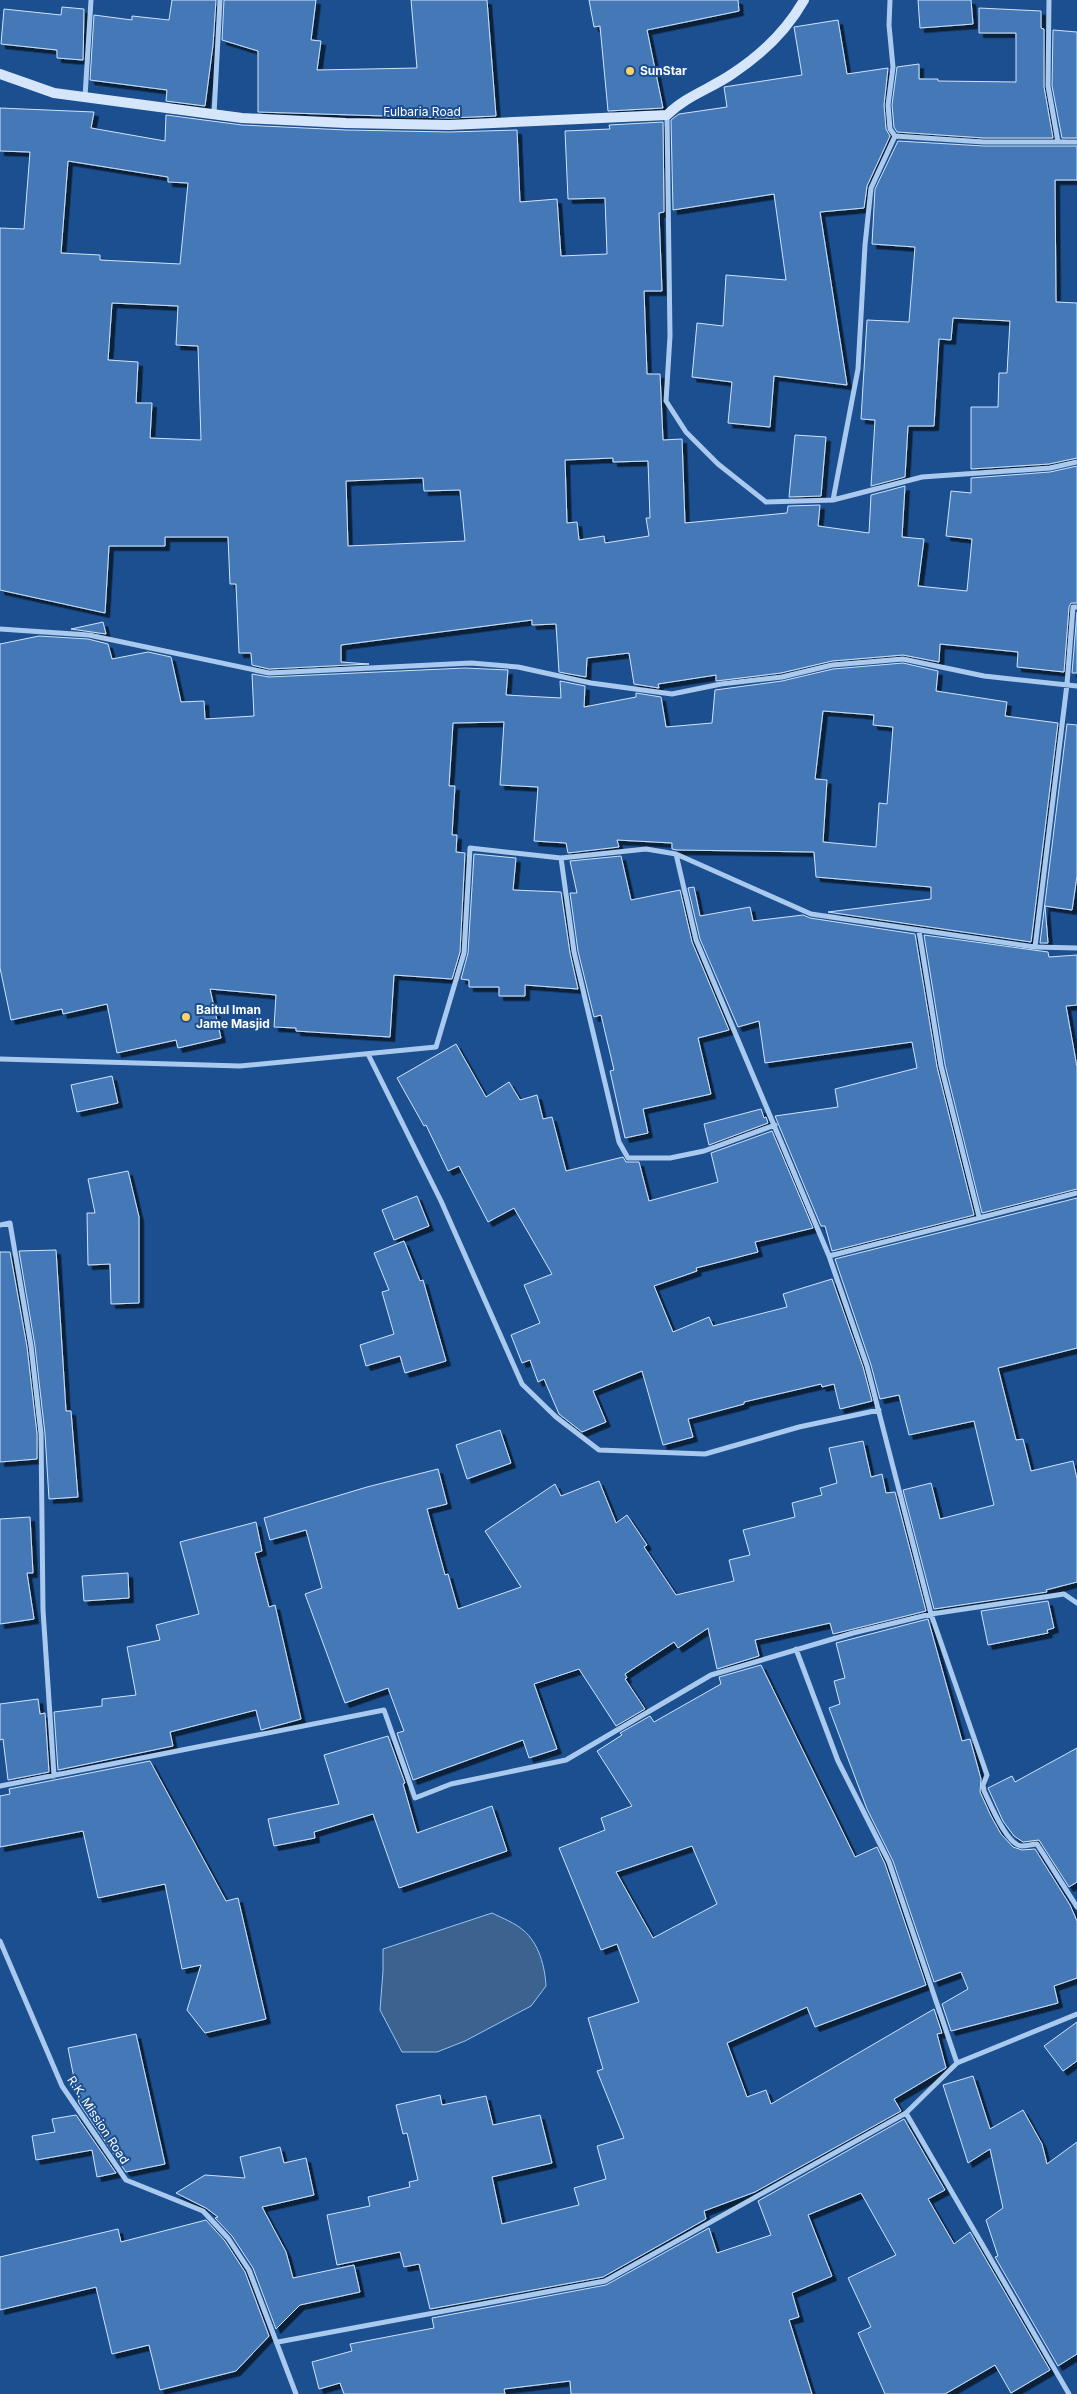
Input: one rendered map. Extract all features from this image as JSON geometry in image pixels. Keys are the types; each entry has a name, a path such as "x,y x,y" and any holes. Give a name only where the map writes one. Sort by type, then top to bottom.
{"main road":[{"path":"667,115 678,104 732,75 758,56 792,20 804,0"},
{"name":"Fulbaria Road","path":"0,74 54,93 242,118 336,123 449,125 667,115"}],"street":[{"path":"85,97 91,0"},
{"path":"214,115 220,0"},
{"path":"890,0 889,25 893,67 888,105 890,129 896,136 984,142 1077,142"},
{"path":"1049,0 1048,86 1058,142"},
{"path":"667,115 670,336 666,400 692,438 718,464 766,502 833,500 922,477 1050,468 1077,462"},
{"path":"833,500 858,368 865,245 871,188 896,136"},
{"path":"1035,948 1067,684 1073,607 1077,607"},
{"path":"0,629 89,635 269,673 471,663 518,667 591,683 672,694 721,684 782,677 832,665 903,659 984,676 1077,686"},
{"path":"0,1059 240,1066 436,1047 464,953 470,848 560,858 646,849 676,854 811,914 1035,948 1077,948"},
{"path":"676,854 696,940 829,1256 867,1366 931,1614 987,1775 983,1785 984,1791 1004,1832 1016,1844 1022,1846 1037,1844 1077,1907"},
{"path":"560,858 574,952 619,1142 628,1158 670,1158 704,1151 775,1125"},
{"path":"919,931 941,1066 979,1217"},
{"path":"368,1054 441,1201 522,1384 556,1417 599,1450 705,1454 799,1427 879,1410"},
{"path":"829,1256 1077,1194"},
{"path":"0,1225 10,1223 31,1346 41,1434 44,1610 54,1776"},
{"path":"0,1786 384,1710 415,1798 450,1784 566,1760 711,1675 796,1649 931,1614 1064,1594 1077,1603"},
{"path":"796,1649 838,1761 889,1862 957,2063"},
{"name":"R.K. Mission Road","path":"0,1941 62,2086 126,2180 202,2211 228,2238 249,2270 278,2342 296,2394"},
{"path":"278,2342 605,2282 906,2113 957,2063 1077,2014"},
{"path":"906,2113 1069,2394"}],"water":[{"path":"492,1913 520,1927 529,1935 543,1963 546,1986 531,2006 465,2041 437,2052 402,2052 380,2010 383,1949"}],"building":[{"path":"172,0 216,0 213,45 205,106 166,101 167,90 90,80 94,15 132,20 132,16 169,20"},
{"path":"224,0 316,0 311,40 321,41 317,70 417,68 411,0 487,0 496,116 449,118 258,112 258,51 222,40"},
{"path":"589,0 738,0 739,11 647,30 663,108 608,111 600,26 594,27"},
{"path":"918,0 971,0 973,24 920,28"},
{"path":"62,7 84,9 83,60 57,58 57,50 1,44 4,9 61,15"},
{"path":"979,8 1041,11 1041,28 1044,29 1044,87 1053,138 984,138 897,132 894,127 892,105 897,67 919,64 919,79 1016,82 1016,33 979,33"},
{"path":"838,20 847,74 888,68 884,105 886,129 890,136 867,186 864,208 820,212 847,385 774,376 770,427 728,423 732,382 692,377 697,323 723,326 726,275 786,280 774,194 673,210 671,120 679,114 727,107 724,87 802,75 794,27"},
{"path":"1053,30 1077,32 1077,138 1062,138 1052,86"},
{"path":"0,108 94,112 91,128 165,141 166,115 242,125 346,130 449,132 517,130 520,202 557,199 561,256 607,254 605,198 568,199 565,131 610,129 609,125 663,122 664,212 659,213 662,291 644,291 647,374 660,374 663,440 682,439 685,523 787,513 788,506 820,505 818,526 869,533 871,495 905,486 902,537 924,539 918,586 967,591 972,539 946,536 951,491 971,493 971,478 1050,472 1077,466 1077,603 1071,603 1069,607 1064,672 1017,667 1018,652 940,644 939,662 903,655 832,661 781,673 716,681 716,675 658,684 659,688 634,684 629,653 587,658 586,677 559,672 556,624 532,625 532,620 341,645 341,662 369,664 269,669 252,665 251,653 239,653 236,584 230,584 228,537 165,537 165,546 109,546 105,613 0,590 0,228 24,229 30,152 0,151","holes":["68,161 168,177 168,182 188,183 180,264 100,260 100,255 61,253","112,303 178,306 176,345 198,346 201,440 150,438 152,403 136,403 138,362 108,360","613,458 613,462 648,461 650,518 646,518 649,536 605,543 604,536 579,540 577,522 567,523 565,460","423,478 424,491 460,490 465,541 348,546 346,481"]},
{"path":"898,141 984,146 1077,146 1077,180 1055,180 1056,302 1077,303 1077,458 1049,464 971,469 971,407 998,407 999,373 1007,373 1010,321 953,318 951,340 939,339 934,426 908,426 905,477 871,486 875,420 861,419 867,320 909,322 915,247 872,244 875,189"},
{"path":"795,435 826,437 821,496 789,497"},
{"path":"1077,612 1077,673 1072,673"},
{"path":"103,622 106,634 71,629"},
{"path":"39,636 88,639 108,644 112,659 148,652 171,657 181,702 204,701 205,719 254,716 252,674 269,677 465,668 508,670 506,695 561,698 560,681 585,686 584,707 636,697 636,693 661,697 666,727 712,723 715,690 782,681 833,669 903,663 938,671 936,691 1007,702 1005,716 1058,723 1031,942 828,912 931,899 931,887 816,877 814,852 677,850 672,849 672,843 617,840 619,847 568,853 566,843 534,841 538,787 500,785 504,722 453,723 449,786 455,786 452,835 457,835 456,852 465,853 460,952 452,979 394,975 390,1037 296,1031 296,1028 274,1027 276,995 210,989 221,1038 178,1048 176,1040 117,1053 107,1004 63,1014 62,1009 11,1020 0,968 0,644","holes":["823,711 874,715 873,725 893,727 887,804 879,803 876,847 823,842 827,780 815,779"]},
{"path":"1067,724 1077,725 1077,876 1072,910 1045,906 1048,943 1040,943"},
{"path":"474,854 516,858 513,890 561,892 570,953 578,989 525,985 525,996 499,996 499,987 469,987 469,980 461,979 468,953"},
{"path":"621,856 631,900 680,890 692,942 729,1030 698,1038 711,1094 643,1109 648,1133 625,1138 610,1071 614,1070 601,1015 594,1017 578,951 570,893 577,893 570,861"},
{"path":"694,887 700,916 750,907 753,921 803,915 810,918 915,934 937,1067 974,1215 832,1251 825,1226 821,1226 775,1116 838,1107 835,1089 917,1068 912,1042 765,1063 759,1021 738,1027 700,939 688,888"},
{"path":"924,935 1048,952 1049,957 1077,955 1077,1005 1066,1006 1077,1067 1077,1189 982,1213 945,1065"},
{"path":"456,1044 486,1097 509,1082 520,1100 537,1095 543,1119 552,1117 566,1171 623,1157 626,1162 639,1162 649,1201 718,1182 711,1153 772,1131 813,1228 755,1242 758,1252 696,1268 697,1271 654,1286 673,1332 709,1317 713,1326 787,1307 783,1294 832,1279 863,1367 872,1401 840,1409 834,1384 822,1387 821,1384 744,1402 744,1404 688,1419 693,1437 663,1445 642,1371 593,1391 606,1422 582,1432 559,1414 544,1379 538,1382 530,1360 522,1363 511,1335 540,1323 524,1285 552,1274 514,1208 488,1222 459,1166 448,1171 426,1125 424,1126 397,1078"},
{"path":"112,1076 118,1103 77,1112 71,1085"},
{"path":"761,1109 768,1123 709,1145 704,1124"},
{"path":"128,1171 139,1217 139,1303 111,1304 110,1264 88,1265 87,1213 95,1213 88,1179"},
{"path":"417,1196 429,1226 394,1240 382,1210"},
{"path":"1077,1198 1077,1348 998,1368 1016,1440 1023,1439 1031,1471 1073,1461 1077,1479 1077,1582 1046,1590 1047,1592 934,1609 903,1490 931,1483 940,1519 994,1505 974,1421 909,1435 899,1395 880,1399 871,1365 835,1259"},
{"path":"404,1241 420,1281 423,1280 446,1361 405,1373 400,1356 366,1366 360,1345 394,1334 382,1292 389,1290 374,1253"},
{"path":"56,1250 66,1411 71,1411 78,1497 49,1499 45,1434 35,1346 19,1251"},
{"path":"0,1252 10,1252 27,1347 37,1434 37,1459 0,1462"},
{"path":"500,1430 511,1463 467,1479 456,1445"},
{"path":"863,1441 871,1477 882,1474 886,1493 895,1492 926,1611 833,1634 830,1623 755,1640 759,1656 717,1669 708,1628 678,1648 674,1642 625,1674 627,1678 625,1679 645,1709 616,1726 579,1669 534,1684 557,1749 529,1758 523,1740 413,1780 397,1733 404,1731 388,1688 345,1703 305,1594 322,1588 306,1530 270,1540 264,1518 367,1487 438,1469 447,1504 427,1509 445,1575 448,1574 458,1609 521,1587 485,1531 555,1484 561,1496 599,1481 616,1523 627,1515 647,1545 644,1547 676,1595 734,1581 729,1560 750,1555 743,1530 795,1517 792,1503 822,1495 820,1488 837,1483 829,1448"},
{"path":"30,1517 33,1573 27,1573 34,1619 0,1624 0,1519"},
{"path":"256,1522 262,1551 255,1553 269,1607 275,1605 301,1719 261,1730 256,1710 170,1732 173,1746 58,1770 54,1712 102,1706 102,1699 136,1695 127,1647 160,1640 156,1625 199,1614 180,1542"},
{"path":"128,1573 129,1598 84,1601 82,1576"},
{"path":"1048,1601 1054,1628 1047,1630 1048,1633 988,1645 981,1611"},
{"path":"928,1619 962,1741 970,1739 981,1779 980,1792 991,1816 1001,1834 1013,1847 1022,1850 1035,1849 1070,1905 1077,1921 1077,1978 1054,1986 1058,2003 951,2031 942,2004 968,1989 961,1972 934,1982 893,1861 867,1809 829,1708 840,1704 834,1681 845,1678 836,1643"},
{"path":"761,1665 855,1857 877,1847 885,1864 926,1985 815,2027 807,2007 727,2043 747,2097 766,2090 771,2104 934,2009 942,2033 937,2034 946,2068 894,2099 901,2111 755,2192 704,2211 706,2219 603,2277 430,2309 419,2264 404,2267 400,2252 337,2265 327,2215 370,2206 368,2197 410,2187 409,2182 418,2180 407,2133 403,2134 396,2105 440,2095 442,2105 486,2096 493,2125 540,2115 552,2163 492,2177 502,2224 579,2205 574,2188 606,2179 597,2146 624,2138 597,2071 603,2069 588,2018 639,2002 617,1944 601,1950 559,1848 605,1830 601,1818 632,1806 597,1751 622,1735 620,1733 650,1716 654,1722 721,1684 719,1677","holes":["692,1846 717,1904 653,1938 616,1872"]},
{"path":"38,1699 40,1714 45,1713 49,1772 8,1780 3,1739 0,1740 0,1704"},
{"path":"388,1736 405,1783 403,1784 417,1833 492,1806 507,1851 399,1888 373,1814 314,1832 315,1838 274,1846 268,1819 339,1804 324,1755"},
{"path":"1077,1748 1077,1882 1069,1887 1039,1840 1023,1842 1014,1836 1003,1821 988,1788 1012,1776 1015,1782"},
{"path":"150,1761 226,1901 238,1898 266,2019 205,2033 187,2010 201,1965 182,1969 165,1884 98,1898 83,1831 0,1847 0,1796 10,1794 9,1789"},
{"path":"1077,2022 1077,2061 1063,2071 1044,2046"},
{"path":"136,2034 165,2164 126,2172 79,2103 68,2048"},
{"path":"973,2076 990,2129 1023,2110 1042,2144 1047,2164 1077,2142 1077,2354 1058,2366 995,2257 998,2256 986,2220 1003,2208 990,2149 968,2163 943,2085"},
{"path":"76,2115 116,2173 97,2177 92,2150 36,2160 32,2136 55,2132 52,2119"},
{"path":"904,2119 945,2190 928,2199 954,2244 970,2232 1050,2370 1011,2393 995,2365 945,2394 885,2394 858,2333 871,2327 848,2278 896,2255 861,2193 808,2215 832,2276 792,2293 799,2317 789,2320 812,2394 571,2394 570,2381 504,2389 505,2394 344,2394 340,2383 319,2389 312,2362 352,2351 350,2344 434,2328 432,2318 606,2285 709,2228 717,2253 771,2235 758,2201"},
{"path":"280,2147 284,2163 306,2158 314,2195 262,2207 286,2252 293,2278 354,2265 360,2292 300,2305 276,2329 253,2268 232,2236 215,2218 218,2217 206,2208 176,2193 205,2175 245,2178 240,2157"},
{"path":"206,2220 225,2241 245,2272 269,2336 236,2371 160,2390 149,2345 112,2354 96,2287 0,2310 0,2257 118,2229 121,2242"}],"place":[{"name":"SunStar","path":"630,71"},
{"name":"Baitul Iman Jame Masjid","path":"186,1017"}]}
